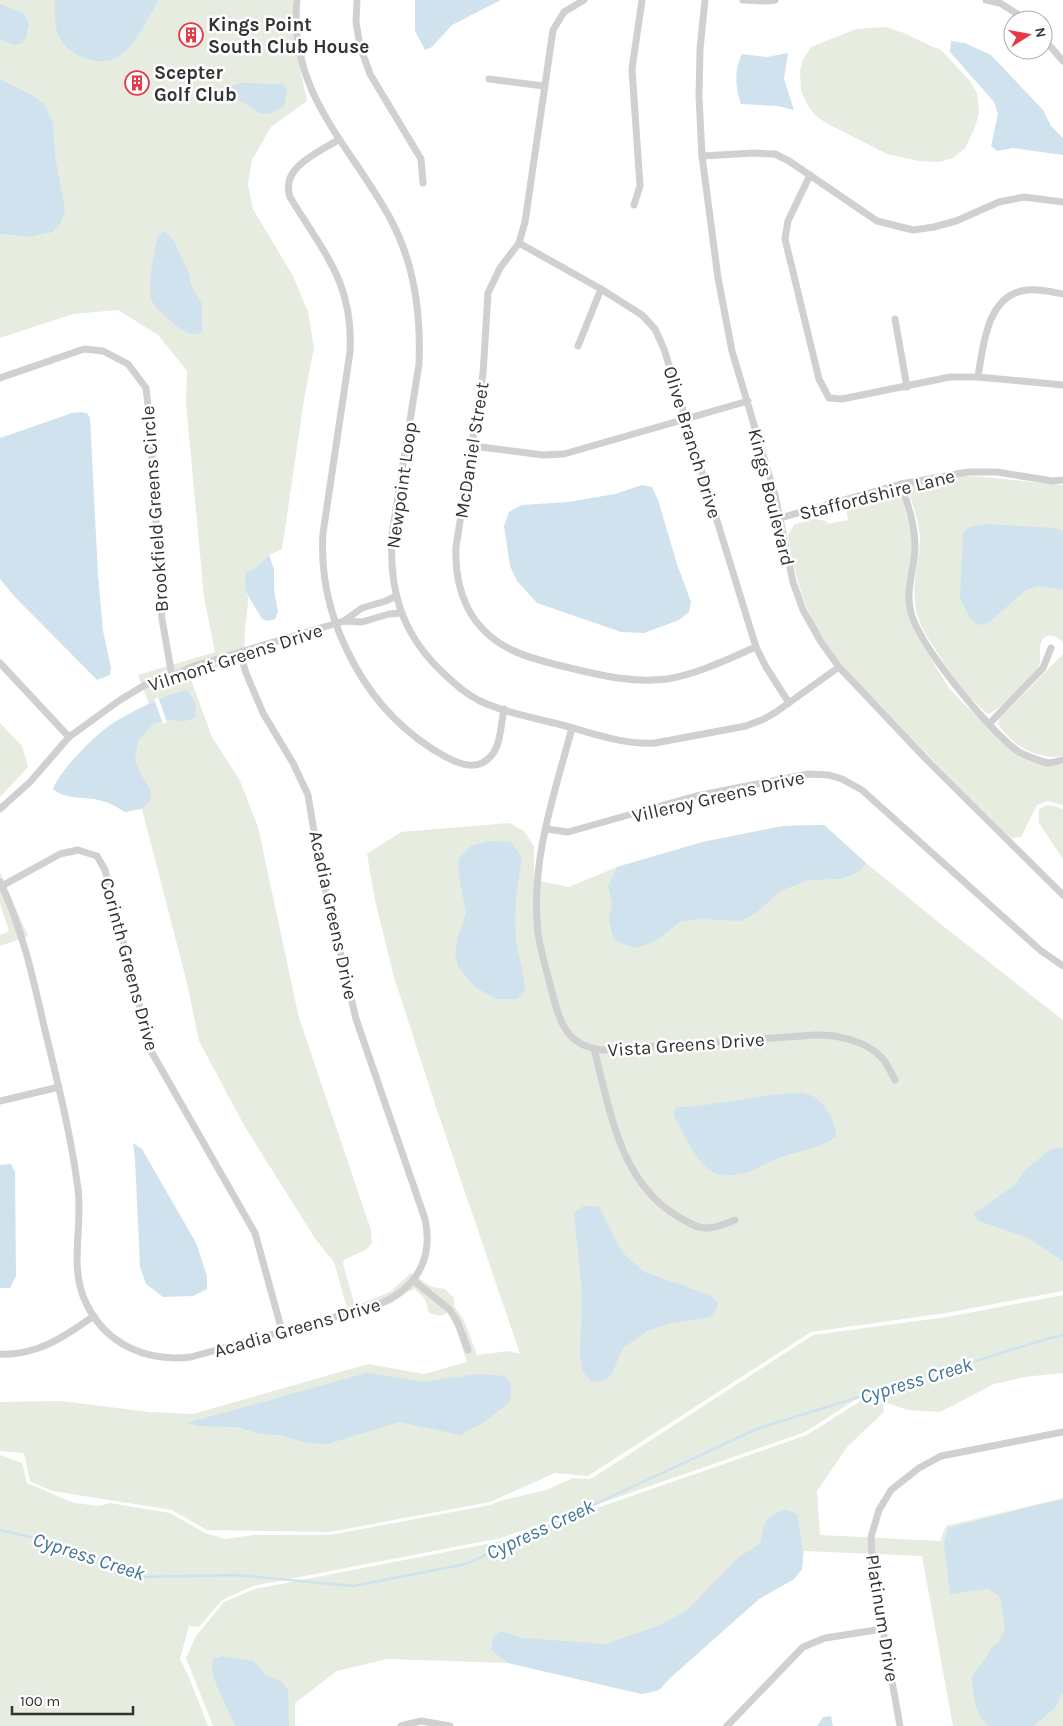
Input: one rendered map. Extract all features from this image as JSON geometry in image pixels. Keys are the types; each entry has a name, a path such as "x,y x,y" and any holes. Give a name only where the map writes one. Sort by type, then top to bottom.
{"street":[{"name":"Newpoint Loop","path":"297,0 297,28 301,57 317,104 338,140 392,221 404,250 412,280 420,338 419,364 392,534 392,576 396,596 410,632 428,659 454,684 478,700 572,728 630,742 655,743 746,726 764,719 839,666"},
{"path":"357,0 356,22 360,46 370,74 421,159 423,183"},
{"name":"McDaniel Street","path":"584,0 564,12 553,30 525,222 519,244 500,268 488,293 483,374 456,547 456,570 460,592 465,604 479,625 512,651 539,660 607,677 637,680 684,675 756,647"},
{"path":"634,206 640,186 632,69 642,0"},
{"name":"Kings Boulevard","path":"705,0 700,49 699,97 702,156 718,278 732,351 770,476 793,582 803,610 820,642 839,666 927,760 1063,895"},
{"path":"743,0 775,0"},
{"path":"986,0 1000,4 1010,10"},
{"path":"1053,49 1063,60"},
{"path":"489,78 544,86"},
{"path":"338,140 296,167 291,174 288,187 290,196 336,271 347,300 350,324 350,352 322,548 325,584 336,624 353,663 366,685 382,705 416,738 454,761 466,766 479,764 490,757 497,743 504,709"},
{"path":"702,156 754,153 775,154 789,161 877,221 913,230 956,221 1007,200 1024,197 1063,202"},
{"path":"810,175 788,221 785,239 819,378 829,398 842,399 950,377 978,377 1063,385"},
{"name":"Olive Branch Drive","path":"519,244 601,289 642,315 655,329 664,349 686,418 756,647 766,667 789,703"},
{"path":"578,346 601,289"},
{"path":"978,377 986,332 998,306 1014,292 1029,290 1063,294"},
{"path":"894,319 907,387"},
{"name":"Brookfield Greens Circle","path":"0,378 84,349 102,351 128,364 146,388 150,423 162,620 172,676"},
{"path":"473,446 543,455 564,454 748,401"},
{"name":"Staffordshire Lane","path":"780,518 901,484 968,472 997,472 1052,481 1063,480"},
{"path":"901,484 913,521 915,548 910,585 910,608 920,634 947,674 989,724 1017,751 1047,763 1063,760"},
{"path":"344,621 362,608 396,596"},
{"path":"344,621 362,622 388,614 402,613"},
{"name":"Vilmont Greens Drive","path":"0,809 30,782 69,737 120,700 145,685 194,666 240,654 344,621"},
{"path":"989,724 1043,668 1051,648"},
{"name":"Acadia Greens Drive","path":"1,885 25,944 69,1132 78,1193 78,1278 86,1302 94,1316 108,1333 127,1347 148,1355 167,1358 202,1354 387,1301 401,1292 413,1280 422,1264 425,1255 427,1228 356,1019 319,862 308,795 293,763 263,713 240,654"},
{"path":"0,663 69,737"},
{"name":"Vista Greens Drive","path":"572,728 540,851 536,897 538,932 543,957 561,1023 568,1034 575,1040 594,1049 611,1050 816,1035 835,1036 857,1043 878,1054 886,1063 895,1080"},
{"name":"Villeroy Greens Drive","path":"546,829 568,832 696,796 752,784 808,774 835,777 849,782 862,790 1040,950 1063,966"},
{"name":"Corinth Greens Drive","path":"1,885 60,854 78,850 97,856 105,870 152,1051 255,1233 282,1331"},
{"path":"594,1049 622,1150 646,1188 673,1214 700,1228 712,1228 735,1220"},
{"path":"0,1101 59,1087"},
{"path":"413,1280 450,1310 458,1323 468,1350"},
{"path":"0,1354 18,1354 42,1348 66,1336 94,1316"},
{"name":"Platinum Drive","path":"900,1726 873,1574 871,1537 879,1510 891,1490 919,1468 942,1456 1063,1432"},
{"path":"727,1726 803,1647 825,1638 883,1629"},
{"path":"401,1726 421,1721 450,1726"}],"shaded area":[{"name":"Scepter Golf Club","path":"0,0 293,0 296,51 307,101 271,127 252,160 248,185 253,209 293,276 308,312 314,347 304,400 282,549 269,555 254,569 246,572 248,600 245,636 246,659 190,677 212,737 240,781 258,827 299,1018 371,1230 372,1243 367,1249 344,1260 343,1264 355,1306 390,1292 411,1273 432,1287 445,1289 454,1298 454,1306 464,1320 477,1355 509,1351 520,1354 394,977 375,900 367,854 401,832 509,823 524,831 534,846 534,880 569,887 617,867 703,842 783,826 824,825 866,863 943,926 1063,1020 1063,1291 946,1313 811,1332 588,1476 555,1473 490,1502 330,1532 207,1530 172,1510 52,1491 30,1481 24,1453 0,1451 0,1402 62,1401 149,1412 193,1414 368,1364 424,1374 467,1362 456,1329 448,1313 440,1316 429,1313 425,1299 415,1289 390,1304 349,1315 334,1262 316,1240 245,1127 199,1041 187,983 142,809 125,812 103,801 63,795 53,789 70,764 101,732 149,704 138,675 215,652 204,597 186,403 187,371 158,335 118,310 73,314 0,338 0,234 28,237 56,161 53,122 44,103 0,79"},
{"path":"886,27 940,49 969,80 977,93 979,113 975,127 966,147 953,158 939,162 919,161 887,154 826,123 815,115 807,104 801,91 800,71 803,60 811,47 856,29"},
{"path":"965,476 1063,485 1063,643 1054,636 1045,637 1040,645 1040,663 1036,671 1008,700 988,714 965,692 928,639 918,617 914,596 920,533 907,488 913,485"},
{"path":"900,490 911,532 912,547 906,598 909,616 916,635 949,688 1020,755 1063,764 1063,805 1048,801 1037,805 1021,837 1011,838 848,672 831,651 817,629 802,595 788,535 795,524 814,519 826,521 828,524 848,520 846,509 848,504"},
{"path":"1063,654 1063,756 1044,756 1018,745 998,724 1000,718"},
{"path":"0,723 22,746 28,767 0,797"},
{"path":"1047,805 1063,809 1063,859 1039,823 1039,809"},
{"path":"0,872 28,936 0,946 0,935 9,931 0,904"},
{"path":"1063,1295 1063,1373 1024,1377 994,1384 940,1412 908,1410 887,1403 884,1398 869,1391 805,1432 501,1538 253,1586 222,1600 199,1627 189,1626 180,1659 208,1726 0,1726 0,1455 22,1463 27,1483 74,1503 99,1506 110,1503 170,1513 205,1533 225,1539 254,1535 330,1535 490,1505 546,1490 573,1478 591,1479 813,1335 947,1317"},
{"path":"870,1395 882,1401 884,1412 847,1447 817,1491 820,1535 940,1541 946,1526 1063,1498 1063,1726 953,1726 922,1556 804,1551 802,1569 794,1579 759,1599 659,1690 642,1694 508,1663 387,1659 337,1671 295,1703 295,1726 213,1726 186,1658 196,1636 224,1602 255,1589 502,1541 807,1435"}],"water":[{"path":"55,0 159,0 129,48 116,58 100,61 82,57 67,48 58,34 56,26"},
{"path":"415,0 501,0 452,25 432,47 425,50 415,31"},
{"path":"0,4 24,13 29,25 26,37 22,43 13,45 0,39"},
{"path":"951,41 965,43 991,55 1043,110 1051,126 1063,138 1063,155 1013,148 997,151 991,146 998,114 994,102 950,52"},
{"path":"788,53 784,79 794,110 778,106 741,104 736,79 739,60 742,54 767,57"},
{"path":"0,79 44,103 53,122 56,161 65,211 60,224 53,232 28,237 0,234"},
{"path":"243,83 283,84 287,89 284,106 270,114 261,114 231,96 228,92 229,86"},
{"path":"163,231 174,241 189,274 191,285 202,304 202,333 190,333 180,329 152,301 150,288 152,269 158,235"},
{"path":"72,413 87,413 90,418 98,575 103,631 111,668 110,675 97,680 15,597 0,579 0,438"},
{"path":"642,485 652,487 658,500 677,564 691,602 689,612 679,620 644,633 621,632 537,603 517,581 510,566 504,526 509,512 522,505 568,502 615,494"},
{"path":"986,524 1054,528 1063,531 1063,590 1038,586 1026,590 988,623 978,625 970,618 960,598 963,533 969,527"},
{"path":"269,555 274,569 274,589 278,612 275,619 268,621 262,619 249,597 245,580 246,572 254,569"},
{"path":"186,690 195,703 195,718 185,721 169,720 153,724 138,741 135,760 151,790 150,801 142,808 125,812 103,801 63,795 53,789 69,764 106,728 144,706"},
{"path":"824,825 866,863 859,872 841,879 809,880 780,891 756,913 740,921 703,919 681,921 657,940 637,948 622,944 613,938 609,920 612,904 608,886 617,867 703,842 783,826"},
{"path":"489,841 511,842 522,857 516,897 515,928 525,991 517,999 496,999 475,987 458,967 455,954 458,937 466,913 458,870 459,858 471,846"},
{"path":"802,1093 818,1099 826,1109 834,1126 836,1137 817,1146 778,1158 751,1171 739,1174 719,1175 709,1170 691,1148 674,1115 676,1107 691,1107 780,1094"},
{"path":"133,1143 142,1149 196,1243 207,1276 207,1289 193,1296 163,1297 146,1284 140,1267"},
{"path":"1063,1148 1063,1261 1028,1238 979,1221 973,1214 1015,1185 1025,1170 1051,1149"},
{"path":"11,1164 15,1172 16,1276 10,1288 0,1288 0,1165"},
{"path":"584,1206 599,1206 622,1252 644,1272 710,1295 718,1304 710,1317 671,1323 647,1331 622,1349 612,1374 603,1381 592,1382 583,1372 580,1355 582,1293 574,1213"},
{"path":"367,1373 425,1382 477,1374 505,1376 511,1382 510,1402 484,1422 460,1435 400,1422 327,1444 307,1443 280,1435 260,1434 237,1427 199,1426 187,1423"},
{"path":"1063,1500 1063,1693 1055,1708 1033,1726 988,1726 977,1709 972,1676 991,1648 999,1642 1005,1629 1000,1597 988,1589 950,1594 944,1544 948,1528"},
{"path":"787,1510 797,1514 803,1551 802,1569 794,1579 759,1599 659,1690 642,1694 508,1663 491,1650 493,1637 501,1631 521,1638 606,1644 658,1626 686,1611 739,1557 760,1544 764,1525 769,1517"},
{"path":"222,1656 253,1661 265,1674 283,1683 288,1690 289,1726 235,1726 213,1674 213,1659"},
{"path":"831,1716 833,1726 817,1726 823,1717"}],"pier":[{"path":"158,697 167,722 163,724 154,699"}],"waterway":[{"name":"Cypress Creek","path":"0,1530 77,1548 143,1577 235,1575 353,1586 466,1564 759,1428 1063,1335"}],"place":[{"name":"Kings Point South Club House","path":"191,35"},
{"name":"Scepter Golf Club","path":"137,83"}]}
